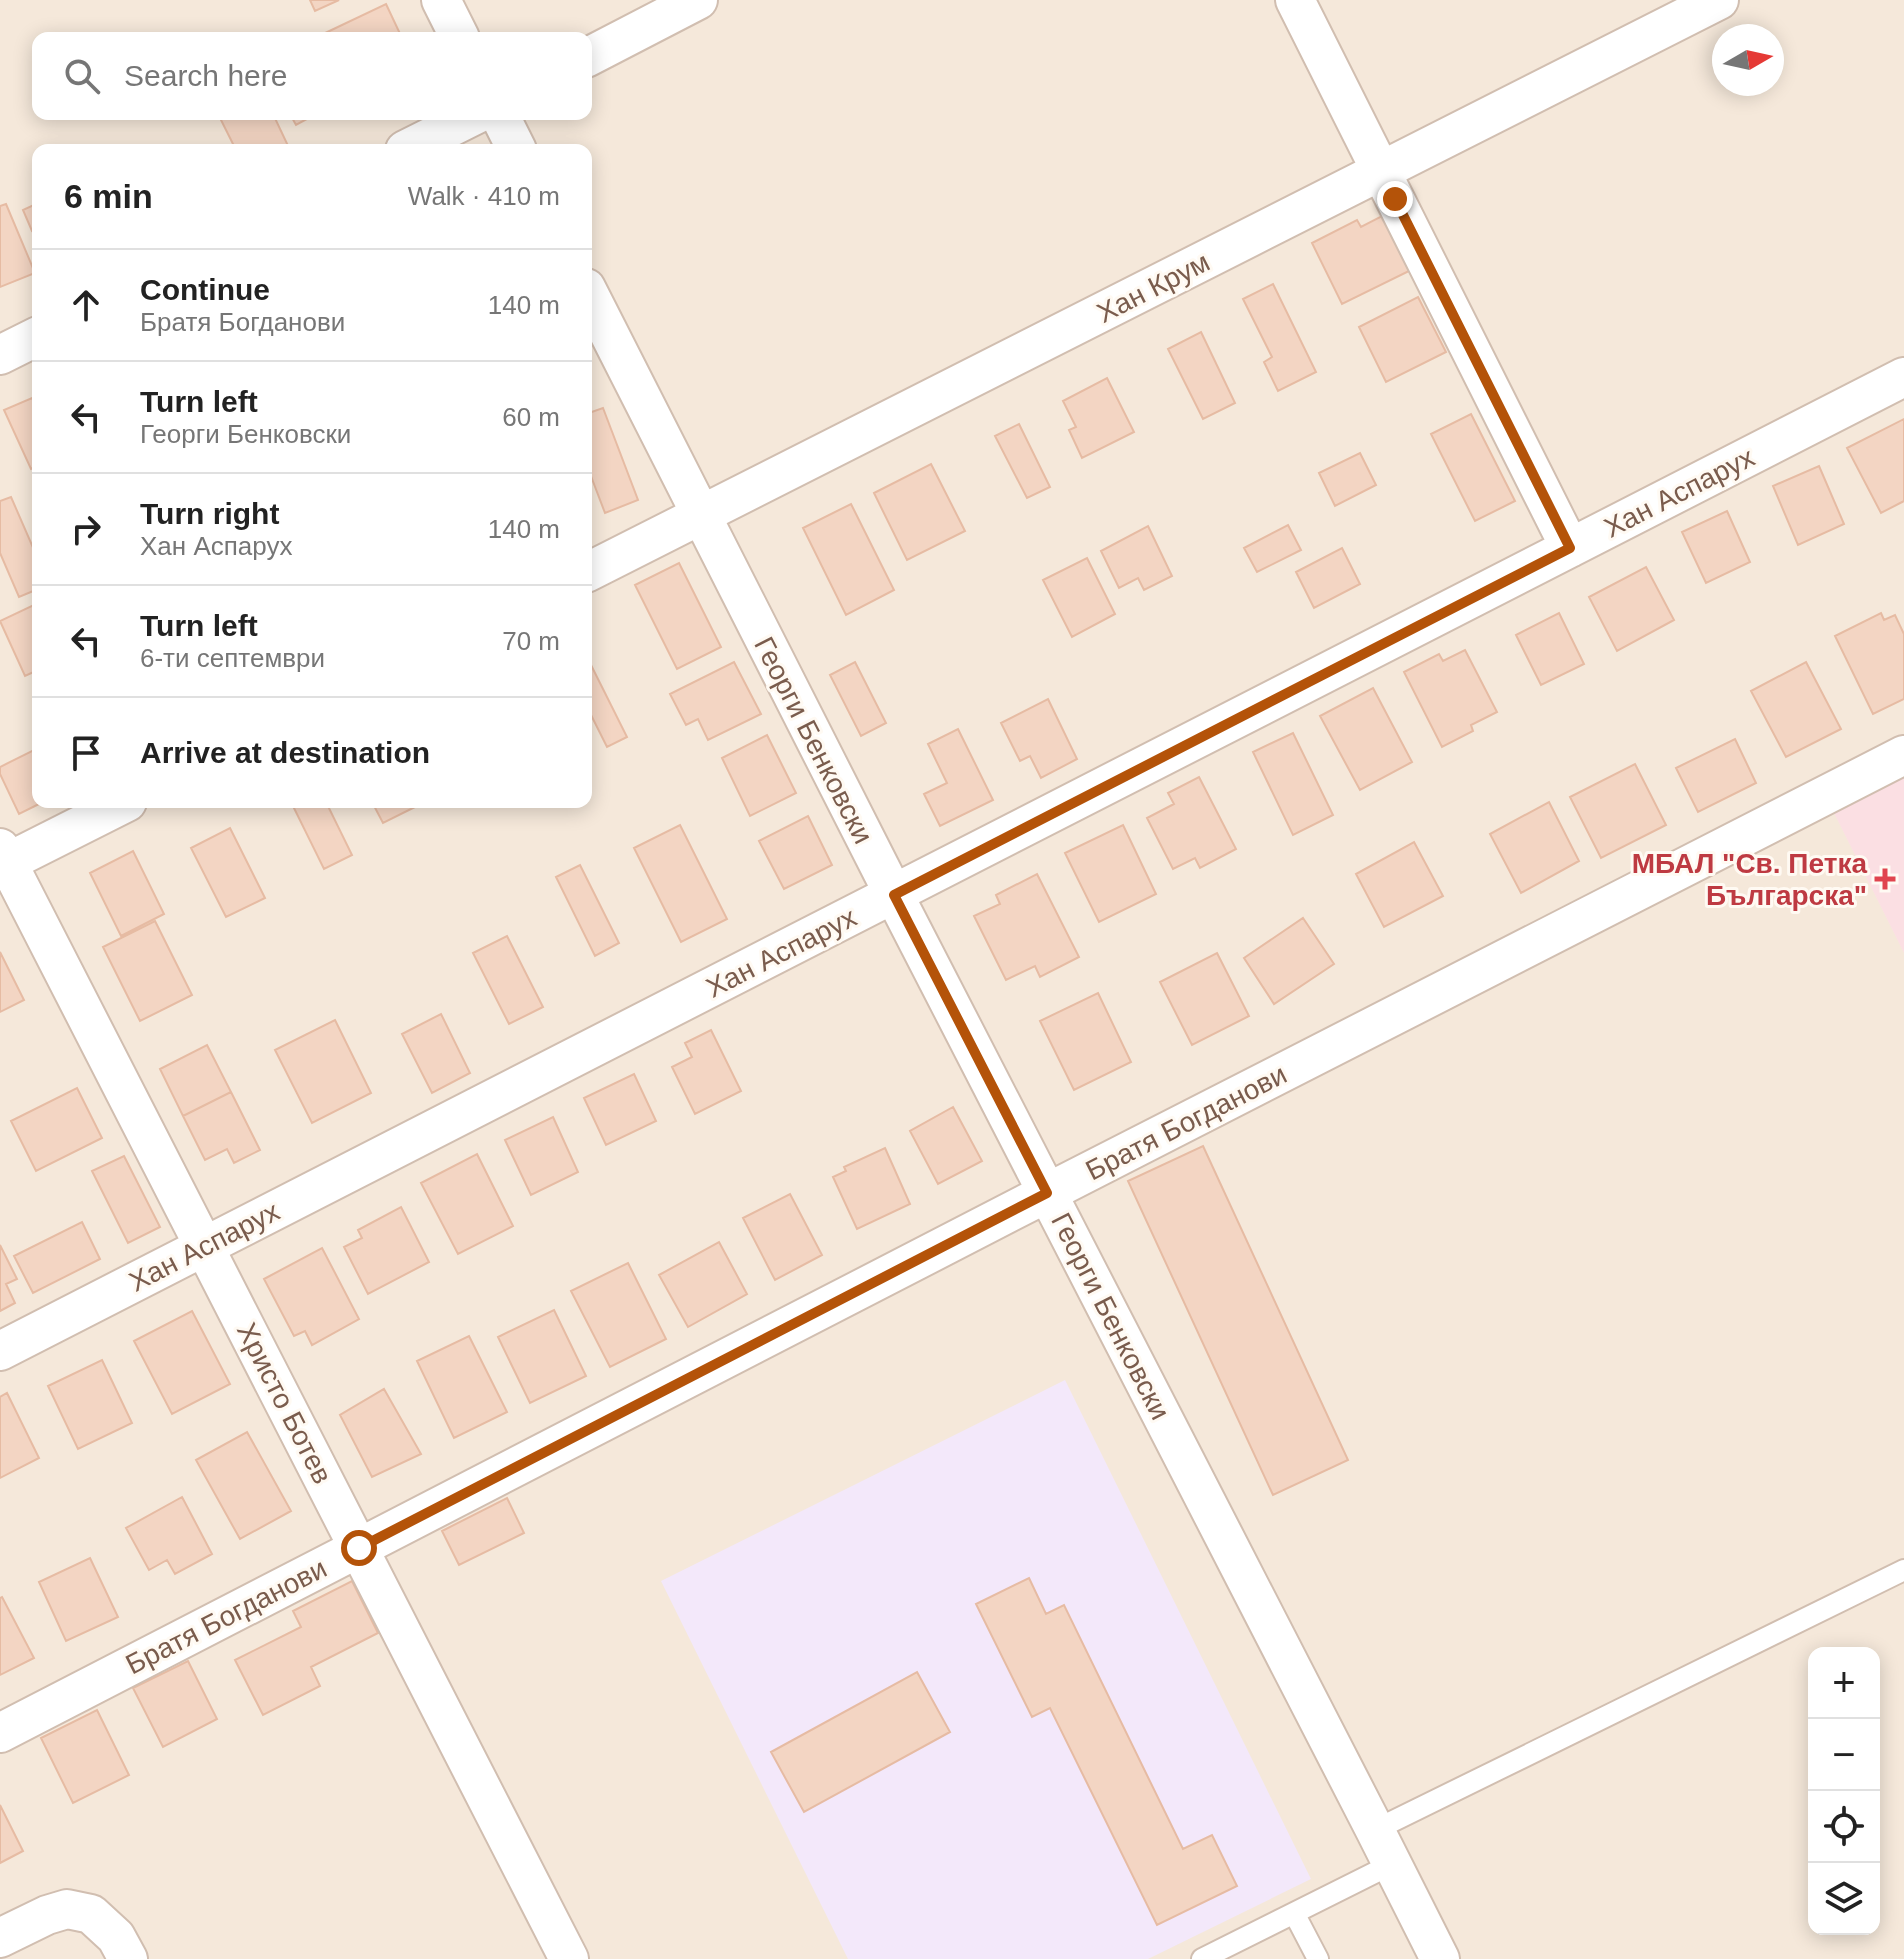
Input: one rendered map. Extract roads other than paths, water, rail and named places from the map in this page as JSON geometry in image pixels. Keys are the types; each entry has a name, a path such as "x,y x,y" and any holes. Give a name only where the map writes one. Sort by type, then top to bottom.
{"street":[{"path":"441,0 457,32"},
{"path":"592,55 698,0"},
{"path":"1295,0 1570,548"},
{"name":"Хан Крум","path":"592,570 1719,0"},
{"path":"417,144 465,120"},
{"path":"502,120 514,144"},
{"name":"Георги Бенковски","path":"592,300 1440,1959"},
{"path":"0,355 32,339"},
{"name":"Хан Аспарух","path":"0,1351 1904,377"},
{"name":"Братя Богданови","path":"0,1733 1904,755"},
{"path":"2,858 114,808"},
{"name":"Христо Ботев","path":"2,858 569,1959"},
{"path":"0,1938 47,1915 67,1909 91,1914 116,1937 128,1959"}],"lane":[{"path":"1375,1830 1904,1570"},
{"path":"1202,1959 1392,1864"},
{"path":"1294,1913 1318,1959"}],"place":[{"name":"МБАЛ \"Св. Петка Българска\"","path":"1885,879"}]}
